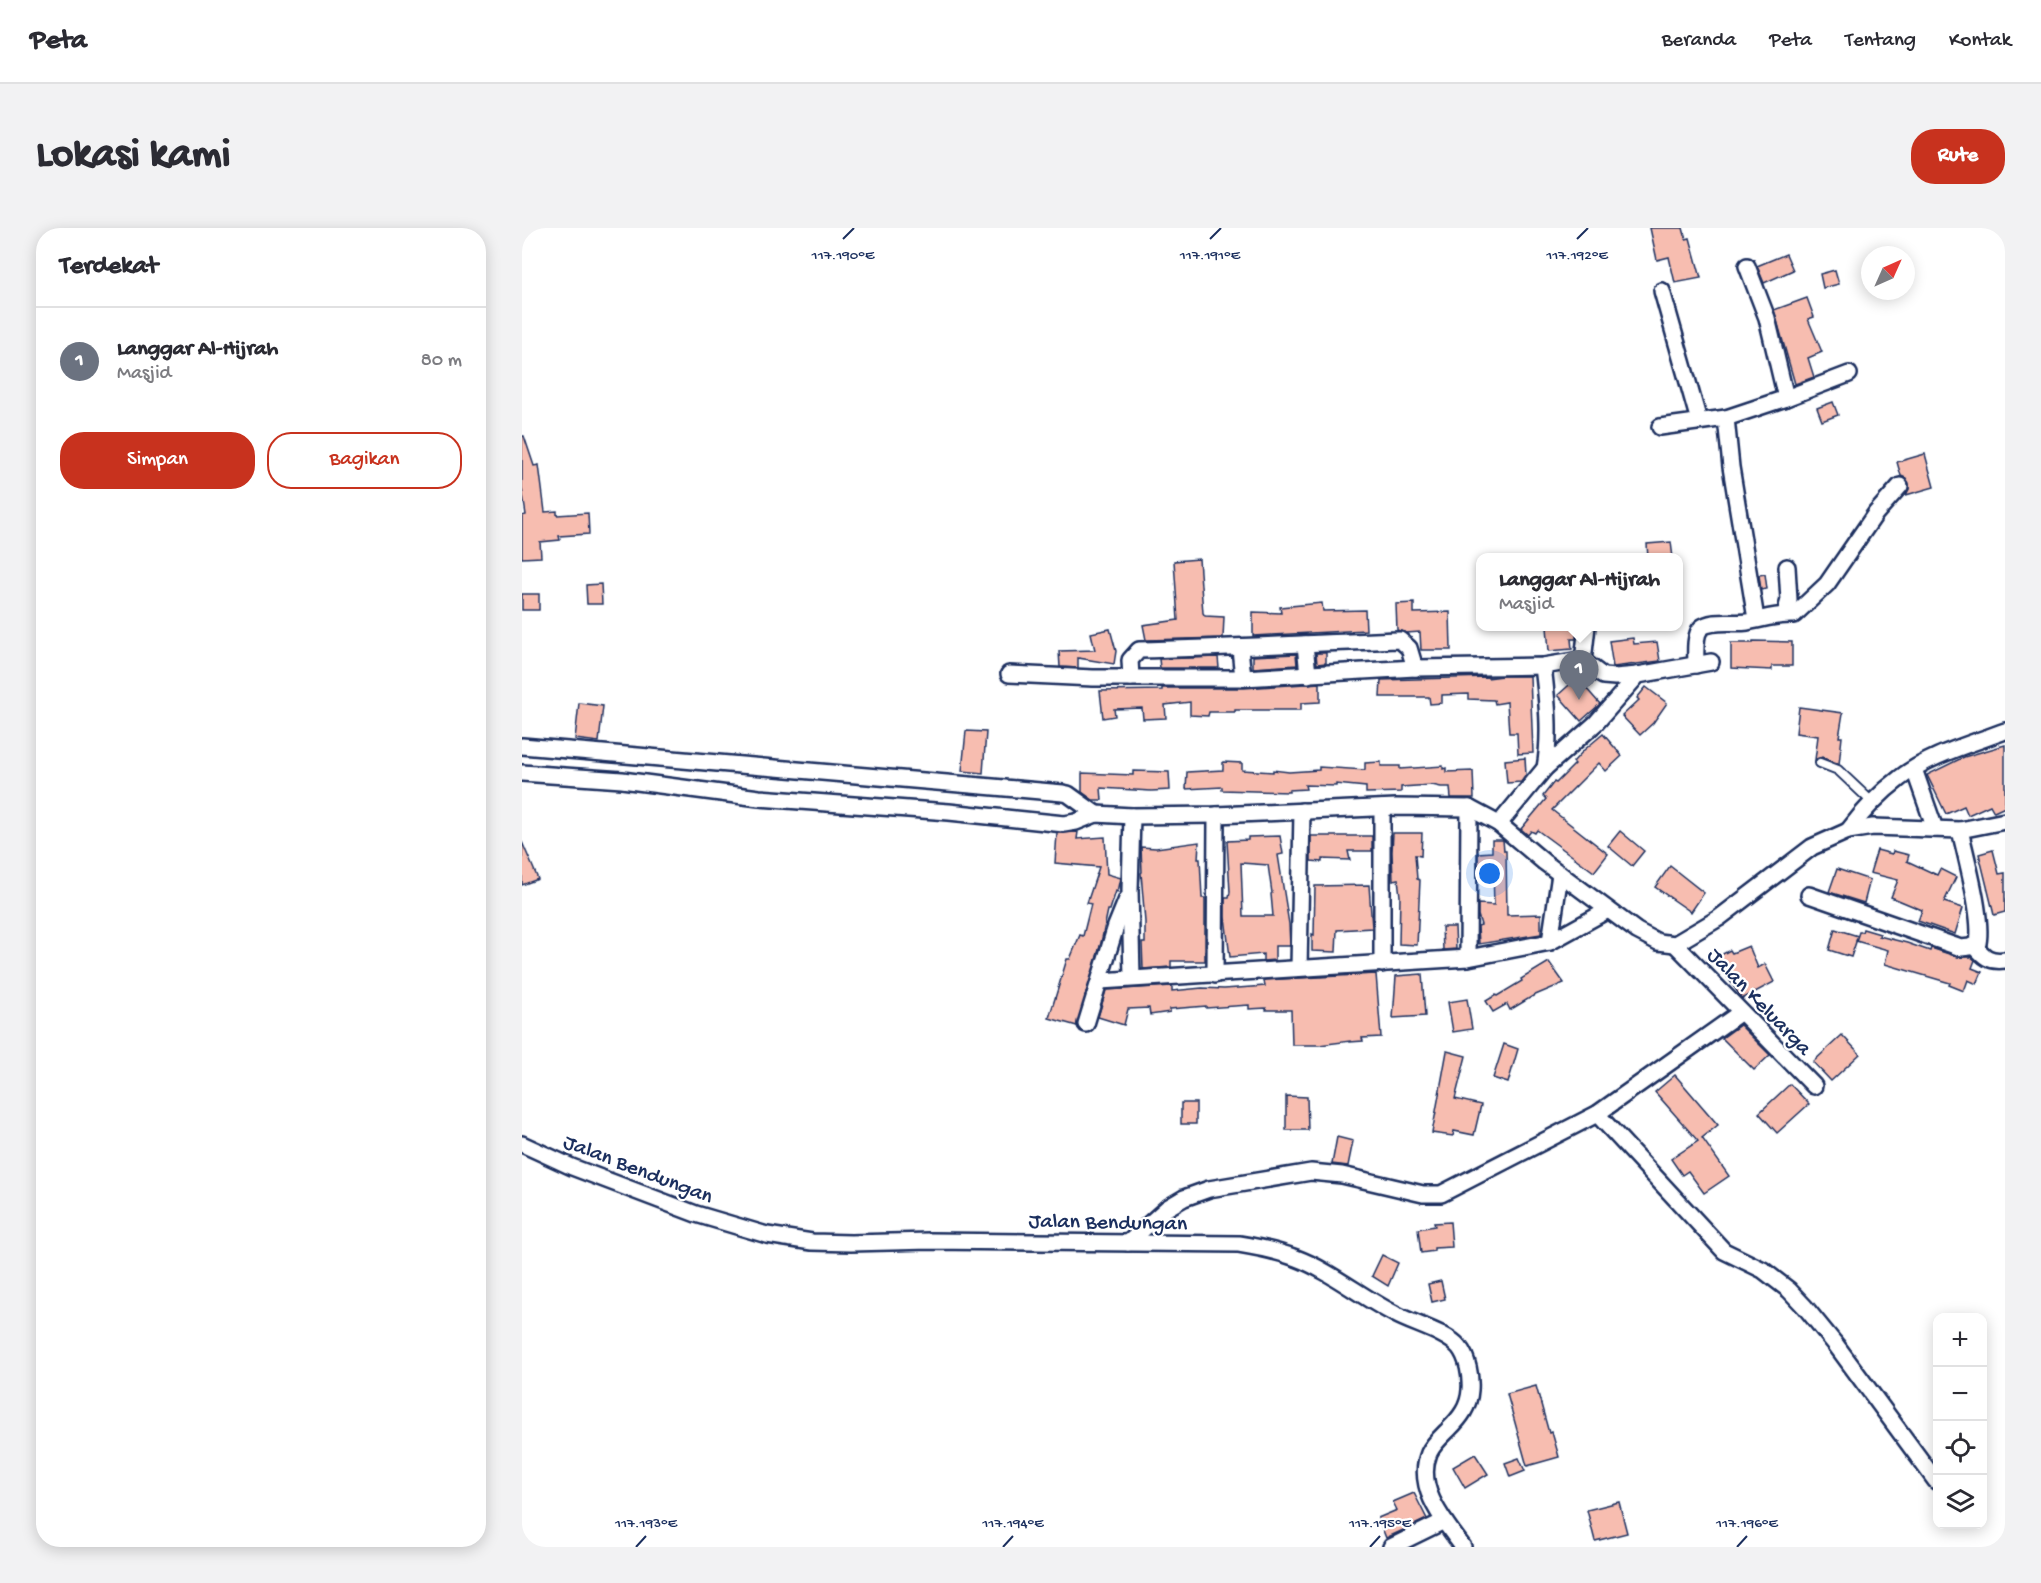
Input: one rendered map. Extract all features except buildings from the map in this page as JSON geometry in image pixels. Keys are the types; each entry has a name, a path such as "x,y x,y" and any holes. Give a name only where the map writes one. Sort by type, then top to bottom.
{"street":[{"path":"1747,266 1769,324 1786,398"},
{"path":"1662,291 1699,421"},
{"path":"1660,427 1726,418 1849,374"},
{"path":"1726,418 1733,478 1756,620"},
{"path":"1696,665 1697,639 1703,626 1785,614 1794,615 1827,584 1876,513 1900,486"},
{"path":"1785,614 1789,600 1787,567"},
{"path":"1584,661 1587,631"},
{"path":"1131,678 1130,660 1139,650 1240,648 1400,640 1409,648 1415,668"},
{"path":"1305,644 1308,675"},
{"path":"1240,648 1243,678"},
{"path":"1009,674 1131,678 1243,678 1415,668 1544,666 1584,661 1603,676 1615,677 1712,662"},
{"path":"1544,666 1548,747 1545,768"},
{"path":"1499,824 1545,768 1596,723 1638,675"},
{"path":"1848,831 1872,803 1901,777 1926,762 2005,730"},
{"path":"522,746 1063,793 1068,794 1096,814"},
{"path":"1914,769 1935,829"},
{"path":"522,773 622,780 759,798 949,812 1064,824 1096,814 1216,815 1382,808 1469,808 1499,824 1637,931 1658,942 1675,944 1719,918 1812,847 1848,831 1873,827 1960,830 2005,821"},
{"path":"1382,808 1382,964"},
{"path":"1468,958 1469,808"},
{"path":"1299,968 1302,811"},
{"path":"1215,975 1216,815"},
{"path":"1132,816 1130,890 1132,978"},
{"path":"1809,895 1938,942 1961,948 1974,945 1978,943 1979,936 1974,894 1960,830"},
{"path":"1550,942 1560,873"},
{"path":"1086,1024 1116,926 1130,890"},
{"path":"1100,981 1468,958 1550,942 1608,910"},
{"name":"Jalan Keluarga","path":"1675,944 1814,1086"},
{"path":"1974,945 1986,959 2005,960"},
{"path":"1128,1243 1167,1208 1184,1198 1209,1189 1311,1172 1342,1175 1423,1194 1441,1194 1597,1114 1741,1012"},
{"path":"1597,1114 1724,1251 1763,1270 1789,1290 1805,1307 1836,1345 1933,1477"},
{"name":"Jalan Bendungan","path":"522,1144 572,1167 696,1214 767,1235 812,1242 1239,1244 1266,1248 1298,1259 1393,1314 1451,1340 1461,1349 1469,1369 1468,1404 1457,1421 1433,1446 1427,1461 1426,1488 1444,1521 1463,1547"},
{"path":"1391,1547 1444,1521"}],"lane":[{"path":"1820,763 1838,770 1872,803"}],"place":[{"name":"Langgar Al-Hijrah","path":"1579,700"}]}
